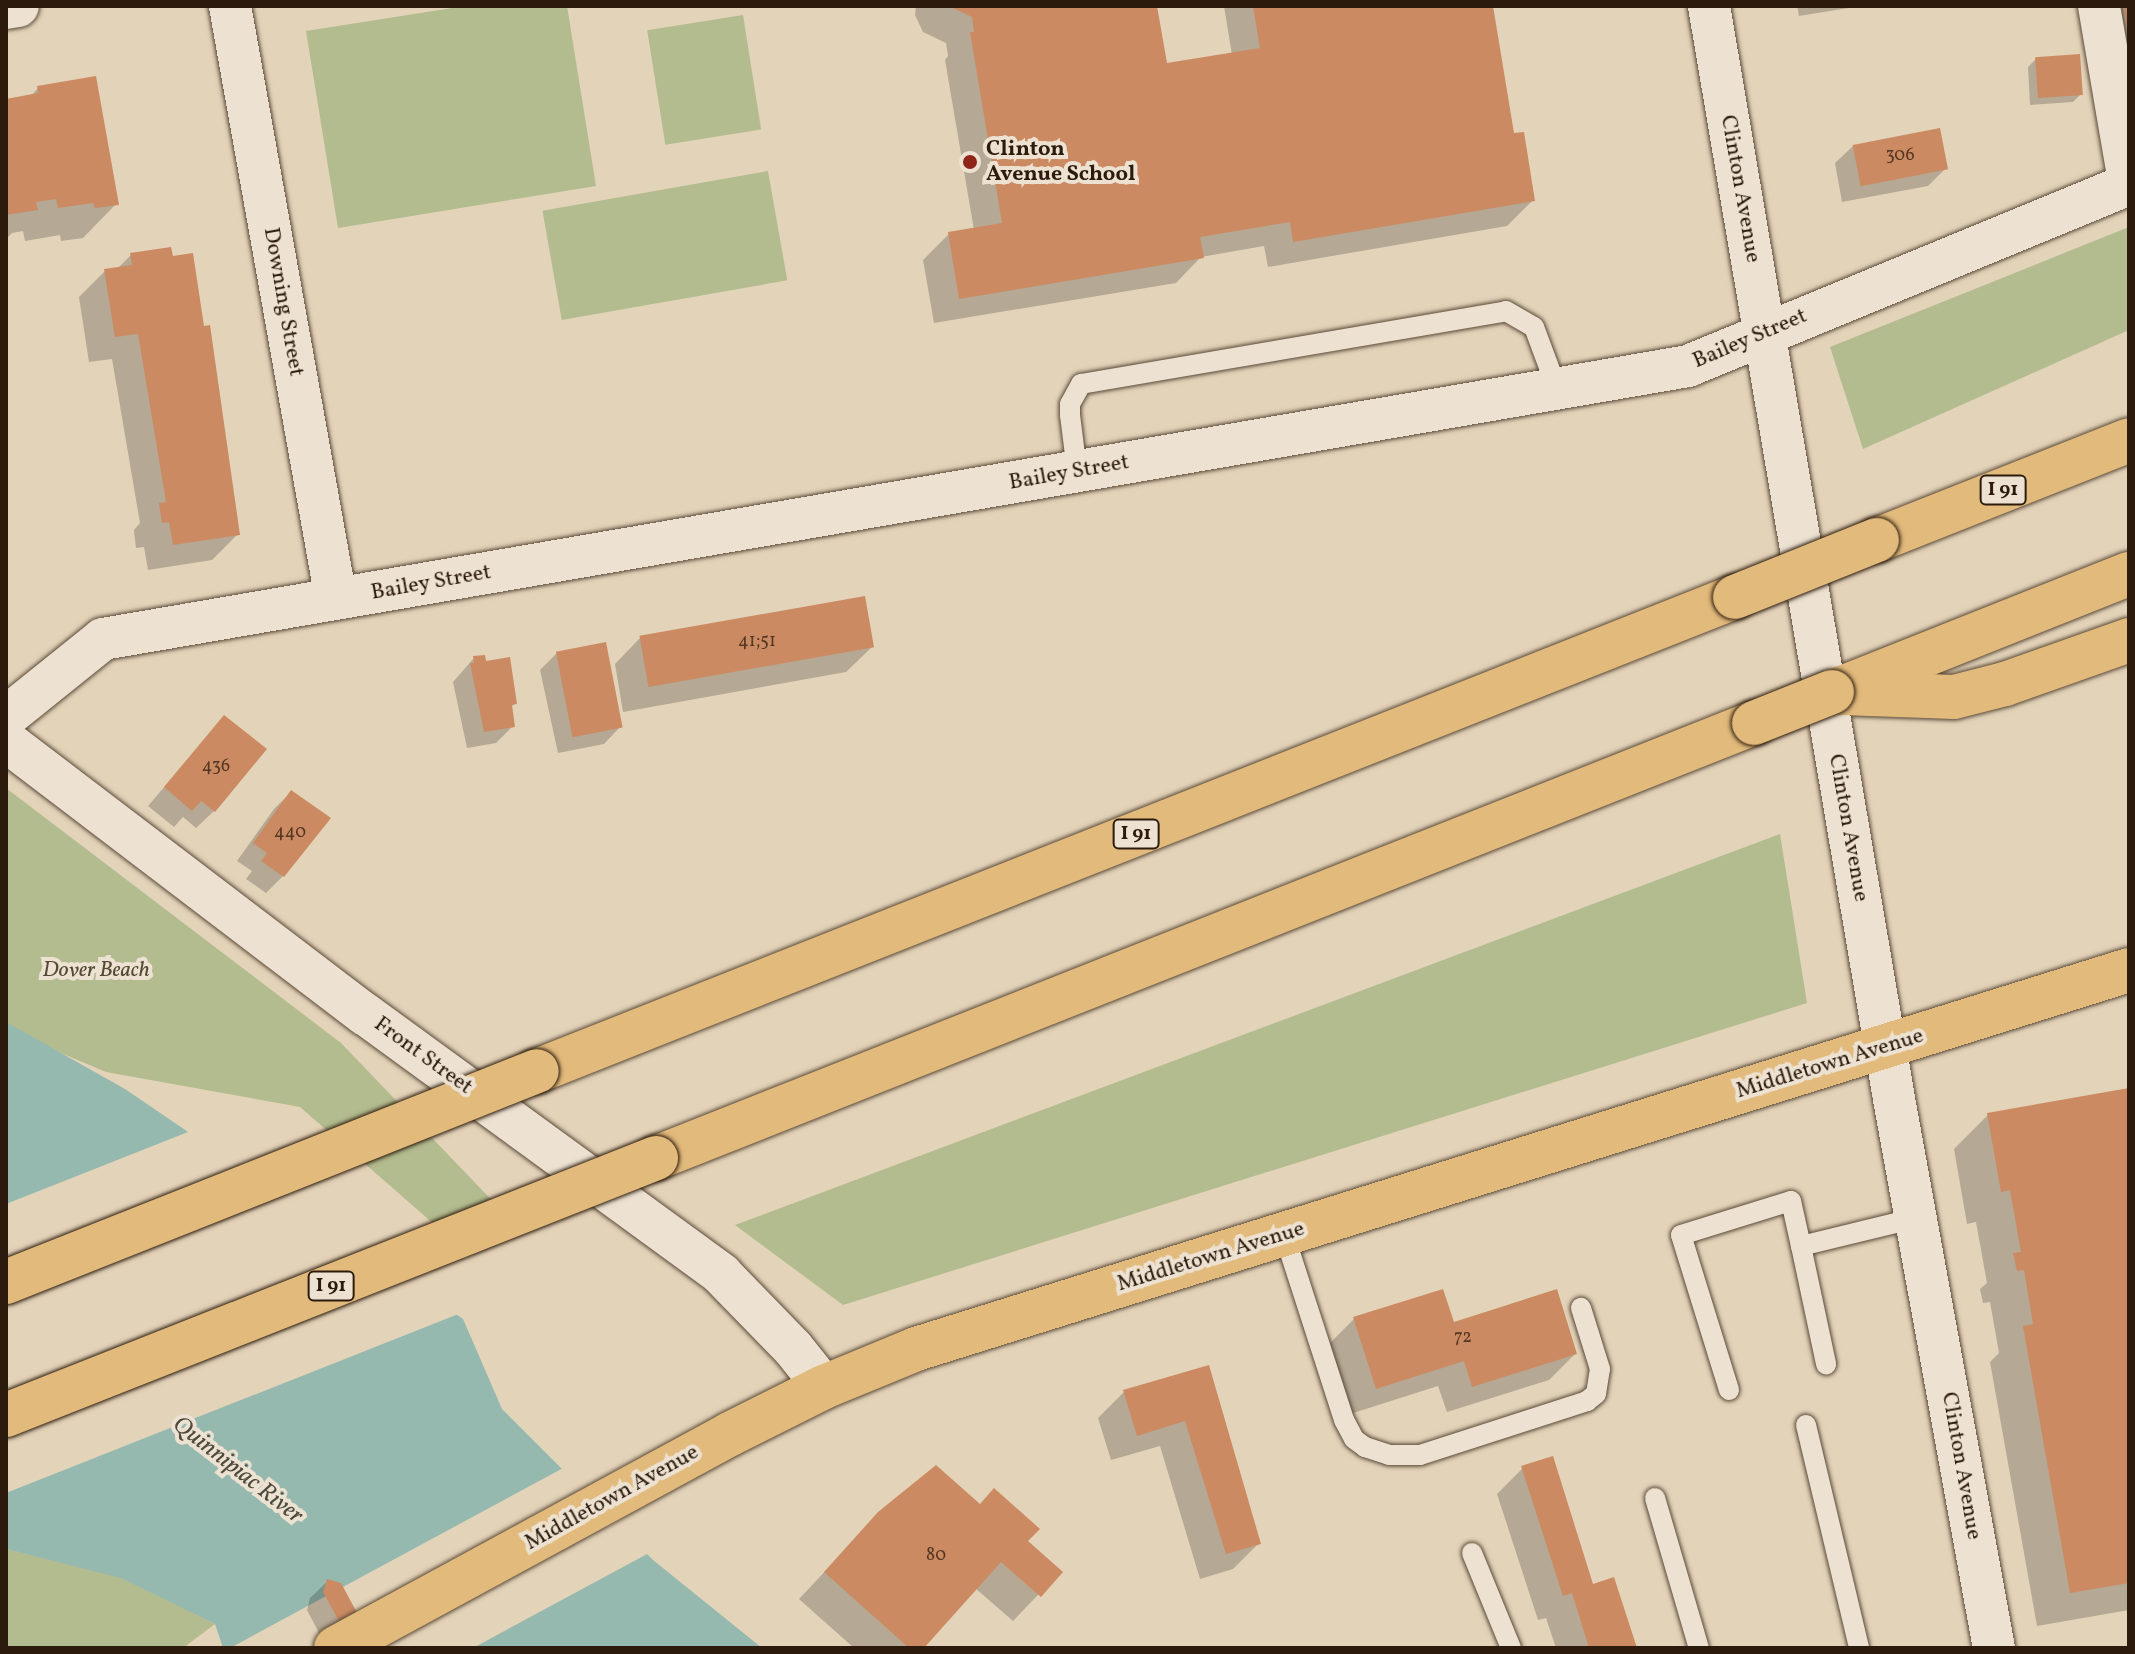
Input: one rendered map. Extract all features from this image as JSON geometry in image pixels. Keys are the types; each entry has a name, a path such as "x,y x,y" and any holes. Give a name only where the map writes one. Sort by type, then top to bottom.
{"main road":[{"name":"I 91","path":"6,1282 2129,440"},
{"path":"1900,682 2129,574"},
{"path":"1900,682 1954,697 1979,692 2129,640"},
{"name":"I 91","path":"6,1415 1832,692 1900,682"},
{"name":"Middletown Avenue","path":"336,1648 824,1387 916,1349 2129,970"}],"street":[{"path":"6,8 18,6"},
{"name":"Downing Street","path":"230,6 336,599"},
{"name":"Clinton Avenue","path":"1709,6 1885,1046 1994,1648"},
{"path":"2099,6 2129,182"},
{"name":"Bailey Street","path":"6,717 103,639 1688,366 2129,182"},
{"name":"Front Street","path":"6,741 377,1023 721,1274 793,1348 824,1387"}],"lane":[{"path":"1077,471 1070,404 1081,384 1506,311 1534,327 1557,389"},
{"path":"1729,1390 1681,1235 1791,1201 1826,1364"},
{"path":"1801,1246 1916,1218"},
{"path":"1284,1234 1344,1420 1354,1439 1365,1447 1389,1455 1420,1455 1587,1401 1596,1394 1600,1369 1581,1308"},
{"path":"1806,1425 1859,1648"},
{"path":"1655,1498 1699,1648"},
{"path":"1472,1553 1511,1648"}],"green space":[{"path":"465,6 567,6 596,186 338,228 306,31"},
{"path":"743,15 761,130 665,145 647,30"},
{"path":"768,171 787,280 562,320 542,211"},
{"path":"2129,227 2129,330 1863,449 1830,347"},
{"name":"Dover Beach","path":"6,788 341,1043 505,1214 451,1239 300,1107 106,1072 6,1030"},
{"path":"1780,834 1807,1003 843,1305 735,1225"},
{"path":"6,1549 121,1577 215,1624 183,1648 6,1648"}],"water":[{"name":"Quinnipiac River","path":"6,1022 125,1089 463,1319 502,1409 653,1560 762,1648 223,1648 215,1624 121,1578 6,1549"}],"pier":[{"path":"193,1130 461,1313 6,1493 6,1204"},
{"path":"565,1467 649,1553 473,1648 230,1648"}],"building":[{"path":"949,6 1157,6 1167,63 1260,48 1253,6 1493,6 1514,133 1524,132 1535,201 1293,242 1290,222 1200,237 1204,258 959,299 948,232 1002,223 970,32 974,32 972,17"},
{"path":"2124,6 2129,6 2129,28 2127,28"},
{"path":"2080,54 2083,95 2038,98 2035,57"},
{"path":"96,76 119,205 95,208 93,203 58,208 56,199 36,202 38,210 6,215 6,99 38,93 37,86"},
{"path":"1940,128 1948,169 1861,186 1853,145"},
{"path":"171,247 173,256 193,253 204,326 210,325 240,535 173,545 169,522 162,523 159,503 166,502 138,334 115,337 104,269 132,265 130,253"},
{"path":"865,596 874,647 649,687 639,636"},
{"path":"606,642 623,727 573,737 556,652"},
{"path":"485,655 486,661 510,657 517,704 512,705 515,727 484,732 470,663 474,663 473,656"},
{"path":"224,715 267,749 215,812 201,801 192,811 164,787"},
{"path":"291,790 331,818 284,877 261,861 267,853 253,843"},
{"path":"2129,1088 2129,1583 2070,1593 2023,1326 2033,1324 2024,1270 2017,1271 2013,1253 2021,1252 2010,1190 2001,1192 1987,1113"},
{"path":"1443,1289 1454,1322 1557,1289 1577,1354 1472,1387 1464,1361 1376,1389 1353,1317"},
{"path":"1209,1365 1261,1544 1226,1554 1185,1421 1137,1436 1123,1390"},
{"path":"1553,1456 1593,1584 1614,1577 1637,1648 1589,1648 1572,1593 1563,1596 1521,1466"},
{"path":"936,1465 980,1504 994,1488 1040,1529 1028,1541 1063,1572 1041,1597 1001,1562 924,1648 909,1648 824,1572 878,1512"},
{"path":"327,1579 341,1583 376,1648 354,1648 323,1592"}],"place":[{"name":"Clinton Avenue School","path":"970,162"}]}
